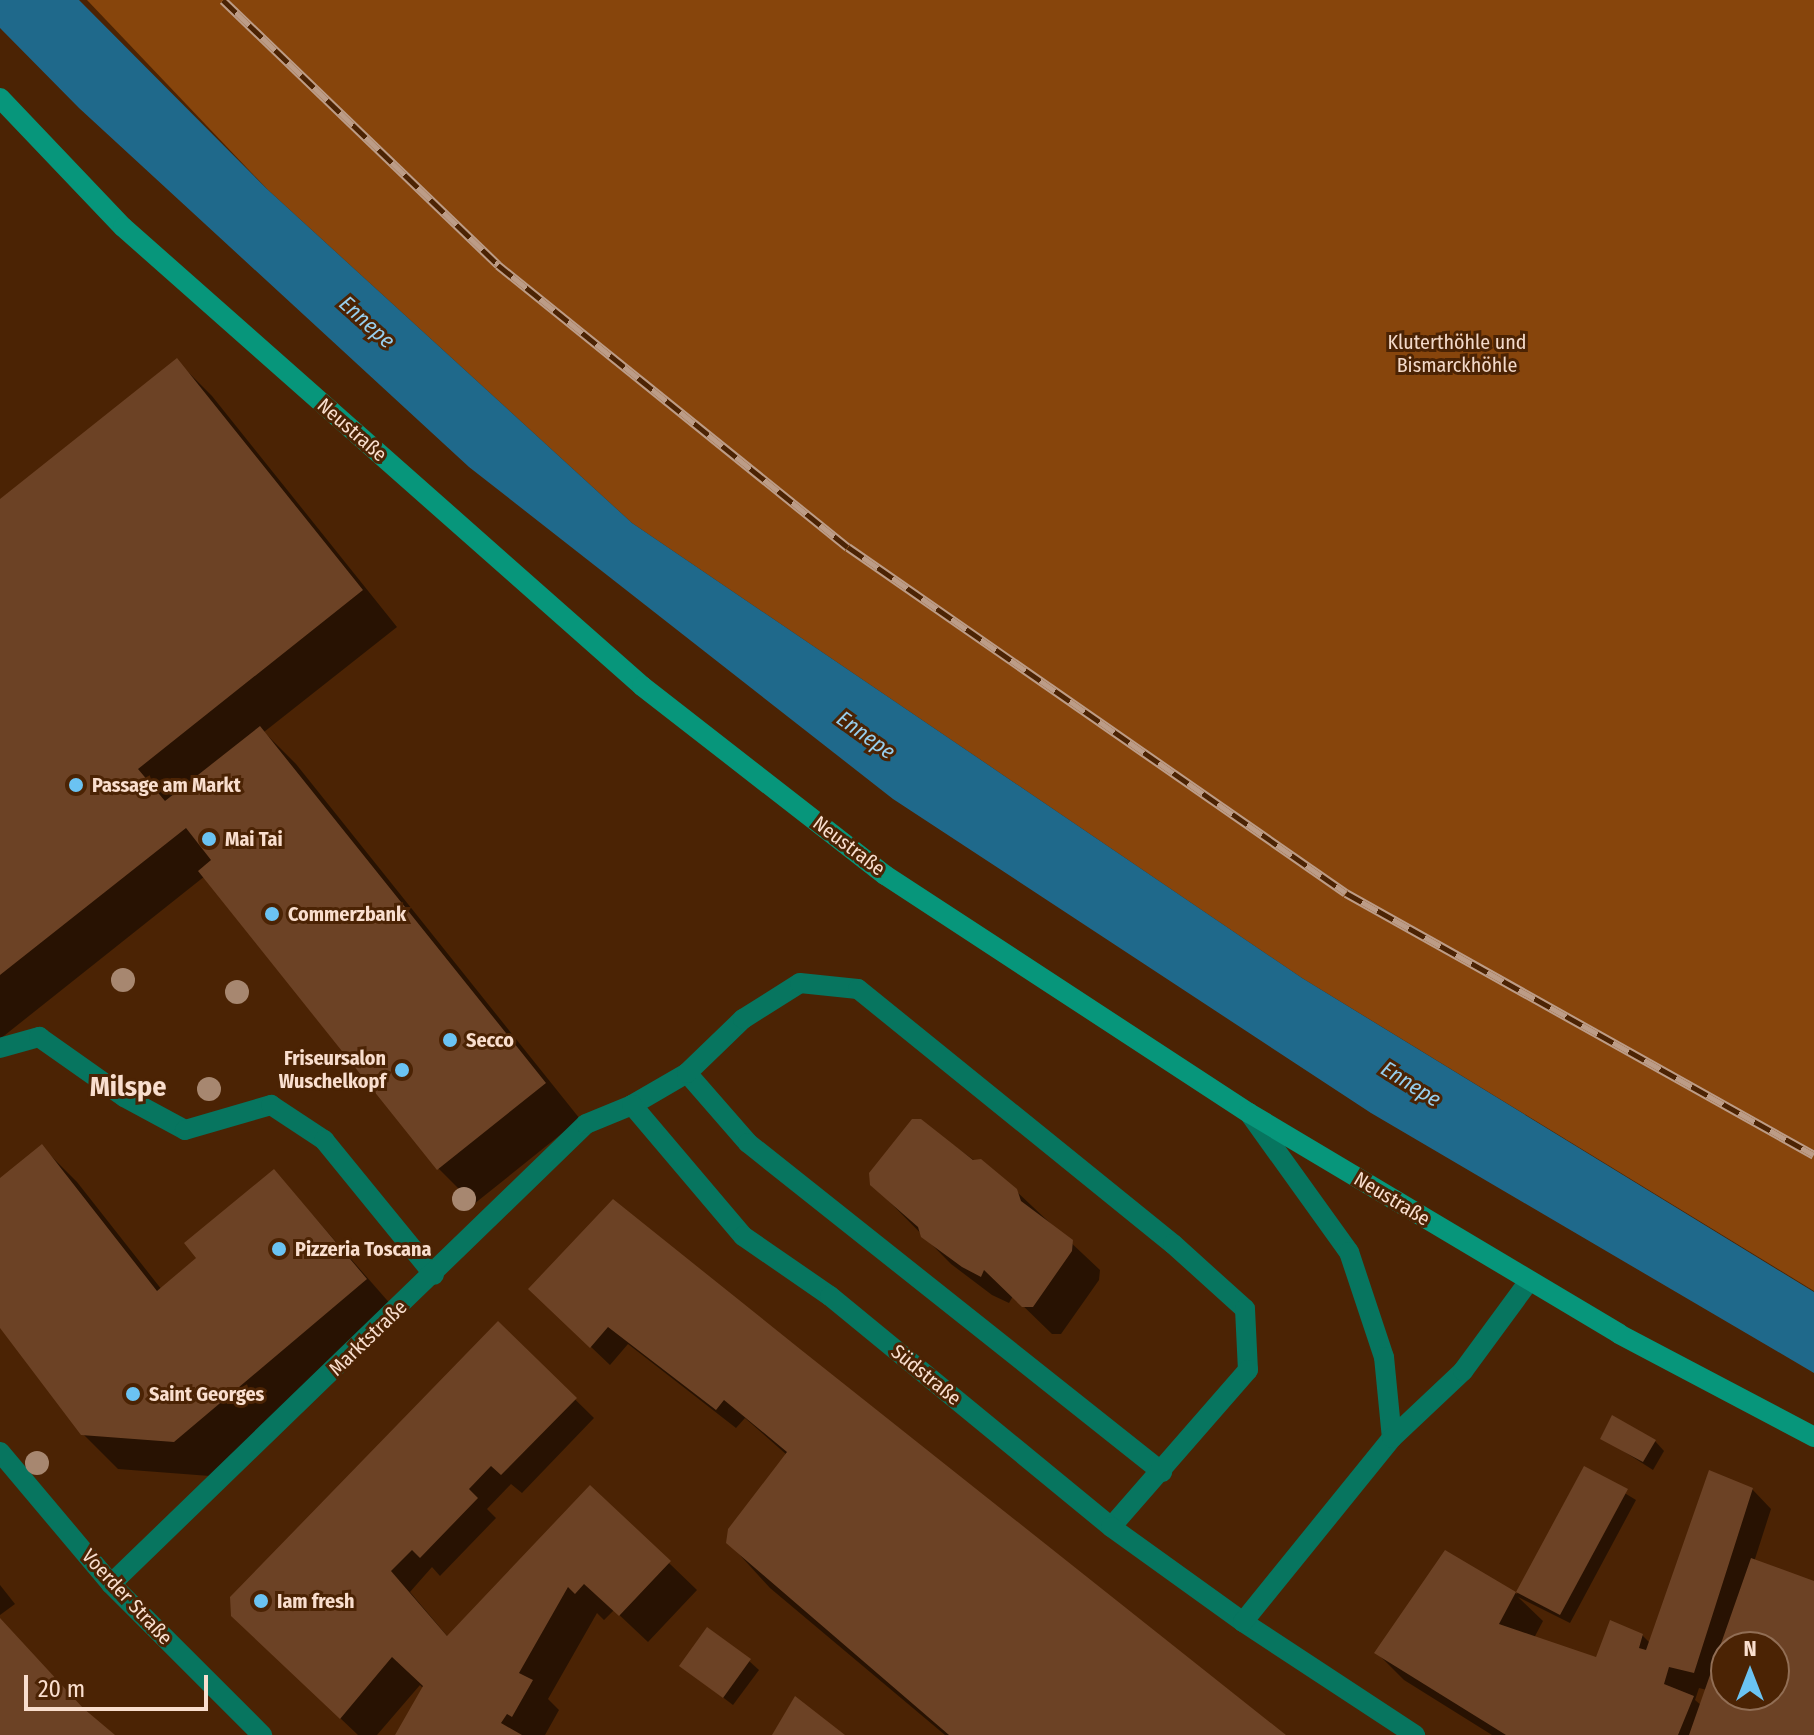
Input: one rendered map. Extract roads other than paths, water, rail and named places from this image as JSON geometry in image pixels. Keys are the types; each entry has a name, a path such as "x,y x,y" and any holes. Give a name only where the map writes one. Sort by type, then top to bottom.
{"main road":[{"name":"Neustraße","path":"0,98 123,227 642,686 885,875 1249,1113 1529,1281 1814,1437"}],"street":[{"name":"Marktstraße","path":"111,1584 434,1275 586,1124 632,1105 687,1073 743,1019 800,983 858,989 1173,1244 1245,1309 1248,1370 1111,1527"},
{"path":"0,1048 39,1037 124,1097 185,1130 271,1105 324,1140 434,1275"},
{"path":"687,1073 748,1143 1162,1472"},
{"name":"Südstraße","path":"632,1105 743,1236 830,1296 1111,1527 1243,1622 1415,1735"},
{"path":"1249,1113 1349,1252 1384,1357 1392,1438"},
{"path":"1243,1622 1392,1438 1463,1371 1529,1281"},
{"name":"Voerder Straße","path":"0,1452 111,1584 262,1735"}],"water":[{"name":"Ennepe","path":"0,0 79,0 267,189 632,523 1302,978 1814,1292 1814,1373 1371,1113 893,799 469,467 79,108 0,28"}],"railway":[{"path":"223,0 498,265 848,547 1346,893 1814,1155"}],"place":[{"name":"Passage am Markt","path":"76,785"},
{"name":"Mai Tai","path":"209,839"},
{"name":"Commerzbank","path":"272,914"},
{"name":"Secco","path":"450,1040"},
{"name":"Friseursalon Wuschelkopf","path":"402,1070"},
{"name":"Pizzeria Toscana","path":"279,1249"},
{"name":"Saint Georges","path":"133,1394"},
{"name":"Iam fresh","path":"261,1601"}],"district":[{"name":"Milspe","path":"128,1087"}],"park label":[{"name":"Kluterthöhle und Bismarckhöhle","path":"1457,354"}]}
